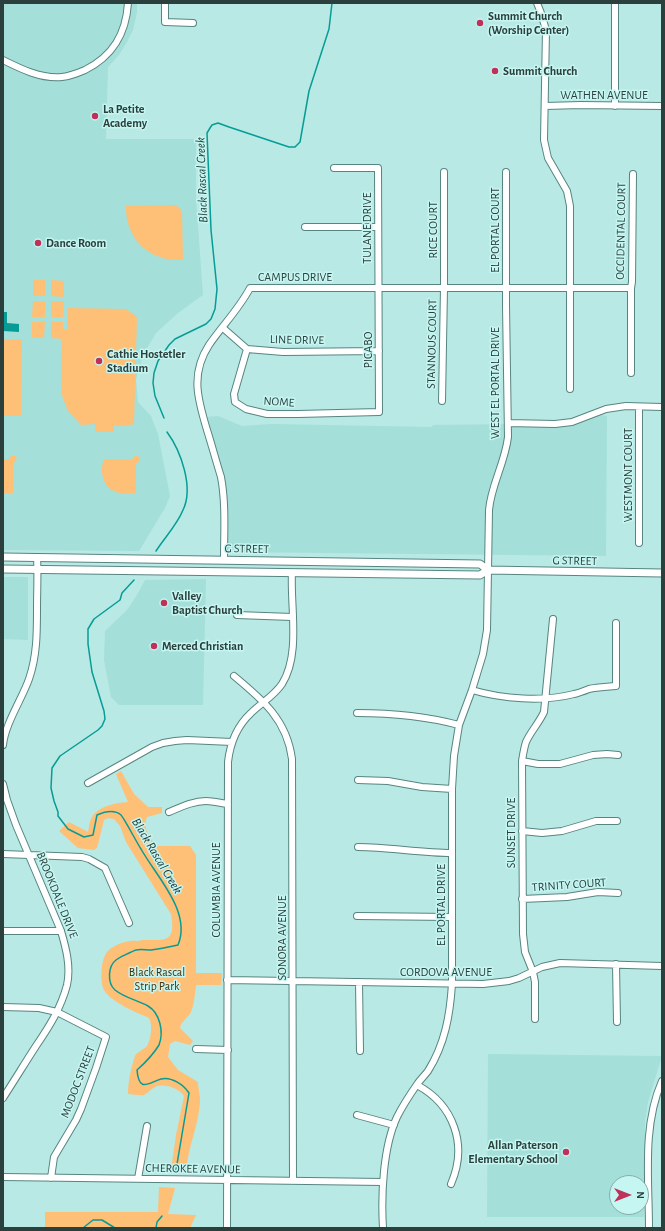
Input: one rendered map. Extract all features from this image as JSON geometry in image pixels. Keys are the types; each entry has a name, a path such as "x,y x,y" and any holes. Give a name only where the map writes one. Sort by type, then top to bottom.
{"street":[{"path":"3,60 39,75 61,77 75,75 95,65 106,57 113,49 124,24 128,3"},
{"path":"166,3 165,22 193,23"},
{"path":"537,3 546,30 544,140 548,158 568,191 570,206 570,389"},
{"path":"615,3 615,106"},
{"name":"WATHEN AVENUE","path":"545,106 662,106"},
{"name":"TULANE DRIVE","path":"334,168 378,168 378,288"},
{"name":"RICE COURT","path":"444,172 444,288"},
{"name":"EL PORTAL COURT","path":"506,172 506,289"},
{"name":"OCCIDENTAL COURT","path":"631,373 633,174"},
{"path":"305,227 378,227"},
{"name":"CAMPUS DRIVE","path":"224,560 223,488 199,401 198,374 204,356 210,345 244,301 250,288 631,288"},
{"name":"PICABO","path":"378,288 379,412"},
{"name":"STANNOUS COURT","path":"442,400 444,288"},
{"name":"WEST EL PORTAL DRIVE","path":"488,570 490,499 506,450 508,423 506,289"},
{"path":"223,328 247,349"},
{"name":"LINE DRIVE","path":"247,349 283,352 379,351"},
{"name":"NOME","path":"247,349 234,394 235,402 246,409 268,414 379,412"},
{"path":"508,423 555,424 572,422 606,409 626,406 662,407"},
{"name":"WESTMONT COURT","path":"639,406 639,543"},
{"name":"G STREET","path":"3,557 480,564 488,570"},
{"path":"3,745 16,708 29,680 34,660 37,635 37,557"},
{"name":"G STREET","path":"3,569 480,575 488,570 662,573"},
{"name":"EL PORTAL DRIVE","path":"383,1228 383,1182 387,1151 394,1125 401,1109 417,1084 427,1072 442,1042 448,1019 452,984 452,789 454,756 459,725 472,690 486,643 488,570"},
{"name":"COLUMBIA AVENUE","path":"227,1228 228,762 232,742 238,730 245,720 274,694 282,684 288,671 292,652 292,573"},
{"path":"237,615 292,616"},
{"name":"SUNSET DRIVE","path":"535,1019 535,982 523,943 522,761 524,748 527,741 544,712 553,619"},
{"path":"472,690 498,696 546,698 575,694 589,689 616,686 616,623"},
{"name":"SONORA AVENUE","path":"234,676 264,702 284,729 288,738 292,759 293,1182"},
{"path":"357,713 381,713 413,716 459,725"},
{"path":"88,783 152,747 163,743 187,740 232,742"},
{"path":"522,761 538,764 560,764 593,755 618,754"},
{"path":"358,780 388,781 422,787 452,789"},
{"name":"BROOKDALE DRIVE","path":"3,784 7,800 61,931 68,962 67,985 57,1012 3,1098"},
{"path":"169,812 195,802 206,801 227,804"},
{"path":"522,831 542,833 562,831 596,822 617,821"},
{"path":"358,847 452,853"},
{"path":"3,854 82,857 89,859 105,868 129,923"},
{"name":"TRINITY COURT","path":"522,899 567,898 598,892 618,893"},
{"path":"357,916 452,917"},
{"path":"3,930 61,931"},
{"name":"CORDOVA AVENUE","path":"227,980 483,984 500,983 519,978 542,967 560,963 662,966"},
{"path":"616,964 617,1022"},
{"path":"359,982 360,1051"},
{"path":"3,1007 39,1008 57,1012"},
{"name":"MODOC STREET","path":"51,1178 54,1157 81,1110 106,1037 57,1012"},
{"path":"196,1049 228,1050"},
{"path":"650,1228 648,1152 655,1099 662,1081"},
{"path":"417,1084 439,1101 448,1113 454,1126 458,1140 458,1155 457,1166 451,1184"},
{"path":"357,1115 394,1125"},
{"path":"138,1179 147,1126"},
{"name":"CHEROKEE AVENUE","path":"3,1177 383,1182"}],"shaded area":[{"path":"3,3 137,3 137,12 133,30 119,55 108,67 106,139 196,139 196,199 203,295 178,313 156,333 143,355 136,380 138,402 151,416 158,434 170,496 165,508 139,551 3,550"},
{"path":"592,413 607,416 606,556 233,552 226,546 224,482 206,417 218,416 242,426 271,424 432,427 433,425 562,422"},
{"path":"3,577 28,577 28,640 3,639"},
{"name":"Merced Christian","path":"206,579 203,705 119,705 111,697 104,660 105,631 127,610 145,580"},
{"name":"Allan Paterson Elementary School","path":"488,1054 662,1056 648,1102 645,1122 644,1175 609,1175 609,1215 644,1215 644,1217 487,1217"}],"green space":[{"path":"176,205 182,211 183,260 170,260 160,257 142,246 130,229 127,218 126,206"},
{"path":"33,280 45,280 45,296 33,296"},
{"path":"51,280 64,281 64,297 51,296"},
{"path":"33,301 45,301 45,317 32,317"},
{"path":"51,301 64,301 63,317 51,317"},
{"name":"Cathie Hostetler Stadium","path":"68,308 126,309 137,317 134,424 124,426 114,425 114,432 95,432 95,424 81,425 68,411 61,393 62,339 51,338 51,322 63,322 63,329 67,329"},
{"path":"32,322 45,322 44,338 32,338"},
{"path":"3,339 22,339 21,416 3,415"},
{"path":"11,456 15,456 17,459 13,463 13,493 3,493 3,459 9,459"},
{"path":"135,456 138,456 140,459 139,462 136,463 136,493 120,493 114,491 106,484 102,475 104,459 132,459"},
{"name":"Black Rascal Strip Park","path":"121,771 134,794 148,807 162,807 162,813 147,817 145,825 147,832 156,846 190,846 196,855 196,973 222,973 221,985 196,985 191,1012 180,1028 193,1041 190,1045 175,1041 170,1044 168,1057 178,1070 198,1082 200,1099 199,1110 186,1171 171,1170 184,1096 182,1093 167,1086 159,1086 155,1087 144,1095 128,1094 130,1075 135,1056 147,1046 150,1040 151,1028 149,1018 125,1007 113,999 104,990 102,985 103,960 110,949 118,944 132,941 167,938 172,930 171,914 126,842 120,826 114,819 108,818 104,820 97,848 94,850 78,848 59,831 69,822 88,832 91,819 97,811 112,804 128,802 116,774"},
{"path":"159,1187 175,1188 168,1214 196,1215 190,1228 45,1228 45,1212 158,1212"}],"water":[{"path":"3,312 7,312 7,323 19,324 19,332 3,331"}],"waterway":[{"name":"Black Rascal Creek","path":"164,418 155,396 153,383 154,373 158,361 175,339 206,324 211,319 215,309 217,289 211,230 207,133 212,125 218,123 289,147 295,147 300,142 309,91 329,29 332,3"},
{"name":"Black Rascal Creek","path":"156,551 174,526 183,510 187,491 181,459 167,432"},
{"name":"Black Rascal Creek","path":"134,580 122,593 120,600 94,619 88,629 88,644 92,672 105,719 102,726 98,730 60,756 52,768 51,788 58,816 68,829 84,837 93,835 97,815 106,812 115,812 121,815 176,907 180,920 181,933 178,945 161,949 138,950 132,952 117,959 111,966 110,970 112,987 123,995 148,1006 155,1013 160,1023 161,1034 159,1045 137,1070 140,1082 145,1085 165,1078 181,1084 189,1093 176,1170"},
{"name":"Black Rascal Creek","path":"156,1228 157,1222 162,1216"},
{"name":"Black Rascal Creek","path":"83,1228 93,1220 102,1220 115,1228"}],"place":[{"name":"Summit Church (Worship Center)","path":"480,23"},
{"name":"Summit Church","path":"495,71"},
{"name":"La Petite Academy","path":"95,116"},
{"name":"Dance Room","path":"38,243"},
{"name":"Cathie Hostetler Stadium","path":"99,361"},
{"name":"Valley Baptist Church","path":"164,603"},
{"name":"Merced Christian","path":"154,646"},
{"name":"Allan Paterson Elementary School","path":"566,1152"}]}
